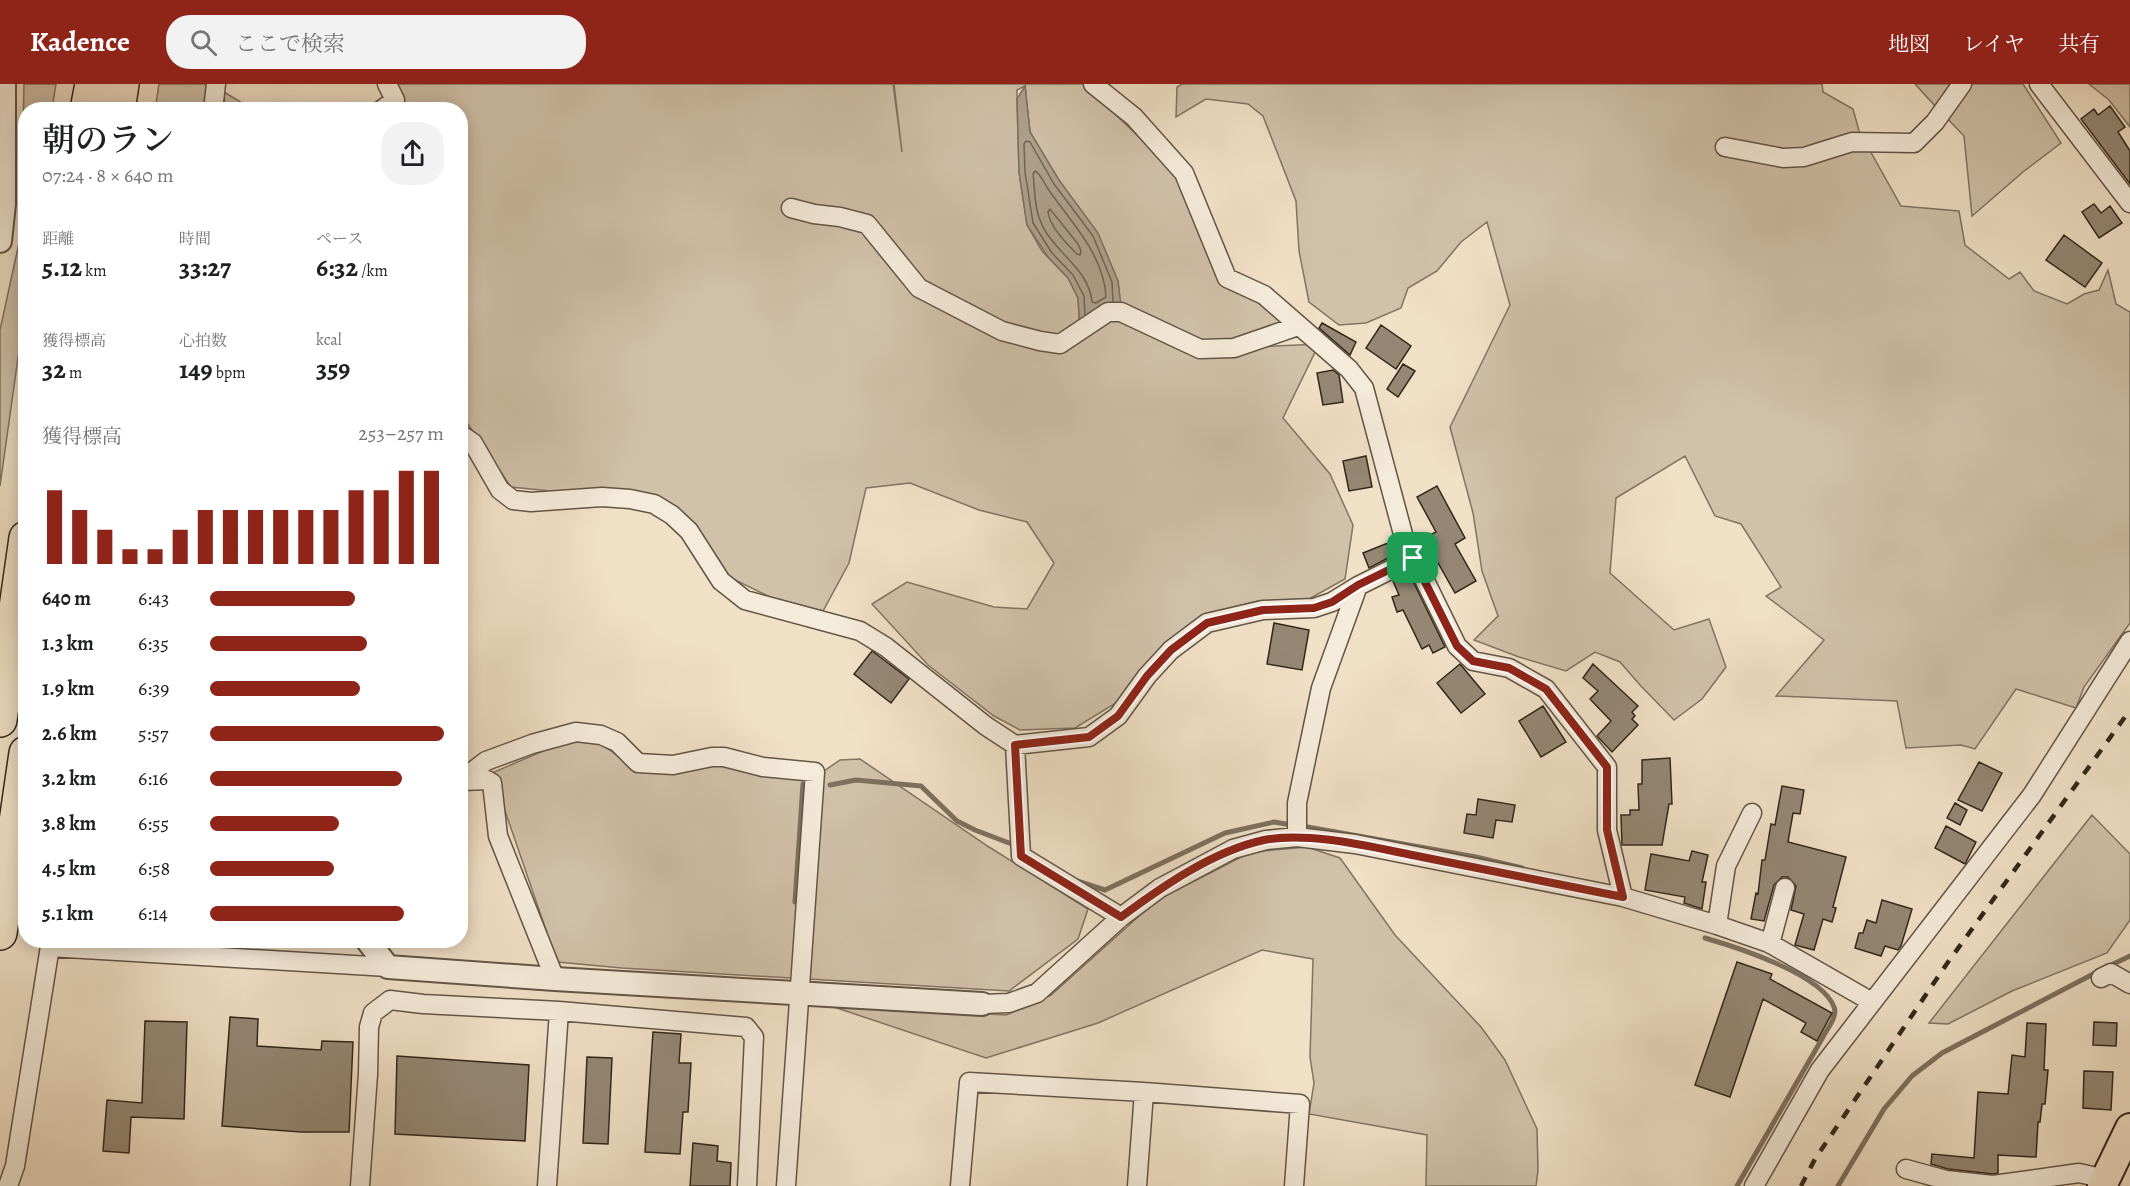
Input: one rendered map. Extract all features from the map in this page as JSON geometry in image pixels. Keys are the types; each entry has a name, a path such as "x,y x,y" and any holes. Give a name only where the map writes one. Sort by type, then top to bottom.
{"highway":[{"path":"89,102 92,84"},
{"path":"120,102 123,84"},
{"path":"0,720 18,594"},
{"path":"0,933 18,808"}],"main road":[{"path":"2104,1183 2130,1128"}],"street":[{"path":"0,242 4,204 4,84"},
{"path":"214,102 216,84"},
{"path":"387,84 394,100 391,102"},
{"path":"1093,84 1134,117 1184,173 1227,279 1264,295 1349,369 1364,388 1404,538 1457,646 1473,661 1509,668 1546,689 1607,767 1607,830 1622,891"},
{"path":"1725,147 1783,158 1804,157 1852,142 1914,143 1935,122 1962,84"},
{"path":"2040,84 2130,203"},
{"path":"791,208 867,224 919,288 1002,331 1040,341 1060,344 1108,312 1121,312 1200,349 1234,348 1298,326"},
{"path":"468,440 473,443 500,490 513,500 531,502 602,497 654,504 672,515 689,531 721,580 745,600 860,631 886,647 986,726 1015,745 1089,737 1118,716 1147,676 1171,650 1207,623 1263,610 1314,608 1332,602 1358,585 1413,558"},
{"path":"1297,837 1297,803 1321,688 1358,585"},
{"path":"1754,1186 1820,1070 2032,795 2130,641"},
{"path":"468,776 486,761 532,744 576,732 601,735 617,742 638,763 673,765 712,757 724,757 763,767 815,772 786,1186"},
{"path":"1015,745 1021,856 1121,917"},
{"path":"468,781 487,780 492,783 498,836 555,979"},
{"path":"1717,925 1726,866 1752,813"},
{"path":"109,948 555,979 982,1004 1009,1003 1037,993 1121,917 1160,888 1233,849 1266,840 1297,837 1355,844 1622,891 1770,944 1872,1002"},
{"path":"1770,944 1785,888"},
{"path":"8,1186 15,1166 49,948"},
{"path":"373,948 388,967"},
{"path":"2101,978 2111,973 2130,984"},
{"path":"360,1186 369,1027 373,1013 390,1000 423,1004 559,1011 746,1027 754,1037 747,1186"},
{"path":"547,1186 559,1011"},
{"path":"960,1186 969,1082 1300,1104 1294,1186"},
{"path":"1137,1186 1144,1092"},
{"path":"1905,1169 1946,1180 1993,1185 2079,1173 2104,1183"}],"shaded area":[{"path":"24,84 56,84 53,102 24,102"},
{"path":"159,84 204,84 207,86 206,102 156,102"},
{"path":"390,84 893,84 902,152 894,84 1083,84 1152,149 1164,151 1227,278 1298,326 1234,348 1319,344 1283,418 1330,474 1353,525 1345,579 1309,599 1258,601 1204,614 1159,651 1124,698 1075,728 1020,730 994,716 928,665 872,604 907,582 994,607 1027,609 1054,563 1027,522 979,510 910,483 866,488 849,563 823,611 770,597 725,575 687,519 570,493 511,487 468,424 468,102 382,102","holes":["1025,86 1030,132 1118,281 1121,312 1080,330 1078,298 1068,278 1042,251 1027,225 1019,172 1017,90"]},
{"path":"1182,84 1822,84 1823,92 1853,109 1859,131 1901,206 1959,211 1965,245 2009,279 2020,272 2034,291 2067,304 2084,294 2099,290 2108,270 2116,304 2130,312 2130,623 2084,687 2076,708 2016,689 1975,749 1961,745 1906,748 1897,701 1776,696 1824,640 1766,596 1781,587 1741,524 1715,516 1685,456 1616,498 1610,573 1674,630 1709,619 1726,667 1702,699 1674,720 1620,662 1595,652 1566,671 1474,640 1498,616 1482,571 1473,513 1450,427 1510,305 1487,222 1461,242 1437,271 1408,288 1401,308 1366,323 1339,325 1309,302 1299,251 1296,201 1263,116 1248,104 1206,99 1176,117 1177,87"},
{"path":"1915,84 1954,84 1936,107"},
{"path":"1969,84 2023,84 2061,143 1972,216 1964,136 1944,115"},
{"path":"2089,84 2130,84 2130,127 2109,100"},
{"path":"224,92 240,102 225,102"},
{"path":"18,248 18,358 0,486 0,330"},
{"path":"571,739 599,743 637,768 673,774 708,766 740,766 818,775 840,760 860,759 989,847 1088,909 1078,939 1009,991 622,968 557,962 492,773"},
{"path":"2092,815 2130,854 2130,920 2107,953 2012,991 1948,1024 1929,1023"},
{"path":"1307,847 1340,858 1395,935 1481,1027 1505,1060 1537,1129 1536,1186 1426,1186 1427,1135 1309,1114 1314,1083 1310,1057 1313,959 1262,950 1098,1023 986,1058 828,1005 1006,1015 1051,995 1157,900 1251,852"}],"water":[{"path":"1025,86 1030,132 1059,180 1098,233 1118,281 1121,305 1080,331 1078,298 1068,278 1048,257 1027,225 1019,172 1017,99"}],"building":[{"path":"2110,106 2125,127 2118,132 2130,151 2130,184 2081,119 2094,109 2098,115"},
{"path":"2094,204 2101,213 2110,206 2122,223 2099,238 2082,212"},
{"path":"2064,235 2102,263 2085,287 2046,260"},
{"path":"1322,323 1356,342 1350,355 1319,328"},
{"path":"1381,325 1411,346 1396,369 1366,348"},
{"path":"1403,364 1415,371 1398,397 1387,389"},
{"path":"1333,370 1339,375 1343,402 1323,405 1317,373"},
{"path":"1366,456 1372,487 1349,491 1343,461"},
{"path":"1437,486 1465,538 1455,544 1476,581 1455,593 1424,538 1436,532 1417,497"},
{"path":"1393,541 1398,553 1369,568 1363,553"},
{"path":"1406,574 1410,575 1445,647 1433,653 1429,645 1422,649 1403,610 1397,612 1392,597 1399,595 1393,581"},
{"path":"1274,623 1309,630 1302,670 1267,664"},
{"path":"872,651 909,679 891,703 854,674"},
{"path":"1460,664 1485,694 1461,713 1437,683"},
{"path":"1593,664 1638,706 1632,712 1635,716 1632,719 1638,725 1612,752 1597,736 1611,721 1590,699 1598,691 1583,678"},
{"path":"1543,706 1566,742 1541,757 1519,721"},
{"path":"1670,758 1672,804 1669,804 1662,845 1622,845 1621,815 1630,815 1630,810 1639,810 1638,784 1642,784 1642,760"},
{"path":"1979,762 2002,773 1982,811 1958,800"},
{"path":"1782,786 1804,790 1800,814 1793,813 1788,842 1846,857 1833,907 1836,908 1832,922 1823,919 1814,950 1795,945 1804,914 1791,910 1796,886 1788,877 1782,877 1774,885 1764,921 1751,919 1756,893 1758,894 1762,860 1765,860 1771,824 1775,825"},
{"path":"1478,799 1515,805 1512,822 1496,820 1493,838 1464,833 1467,814 1476,815"},
{"path":"1955,803 1967,810 1960,825 1947,818"},
{"path":"1946,826 1976,842 1965,864 1935,848"},
{"path":"1692,851 1708,855 1702,882 1706,882 1702,909 1684,903 1685,897 1645,890 1651,854 1689,861"},
{"path":"1882,900 1912,909 1901,946 1898,950 1885,946 1881,956 1855,948 1859,933 1863,933 1867,920 1876,923"},
{"path":"1737,962 1772,974 1770,979 1832,1013 1817,1041 1801,1032 1806,1023 1763,999 1730,1097 1695,1085"},
{"path":"230,1017 258,1019 257,1046 321,1050 322,1041 353,1042 349,1132 301,1132 222,1126"},
{"path":"145,1021 187,1022 184,1119 131,1117 129,1153 103,1151 107,1100 142,1103"},
{"path":"2094,1022 2117,1023 2116,1046 2093,1045"},
{"path":"2027,1023 2046,1024 2044,1070 2048,1070 2045,1104 2042,1104 2040,1122 2038,1122 2036,1157 1998,1155 1998,1173 1993,1174 1948,1169 1931,1164 1932,1154 1974,1158 1978,1092 2008,1094 2012,1055 2025,1057"},
{"path":"653,1032 681,1034 679,1063 691,1063 688,1112 683,1112 680,1154 645,1152"},
{"path":"397,1056 529,1065 525,1141 395,1134"},
{"path":"587,1057 612,1058 608,1144 583,1143"},
{"path":"2084,1071 2113,1072 2111,1110 2083,1108"},
{"path":"693,1143 718,1146 717,1161 731,1163 730,1186 690,1186"}],"waterway":[{"path":"830,785 856,780 921,786 957,821 1017,846"},
{"path":"795,902 803,784"},
{"path":"1077,881 1105,890 1225,833 1274,822 1292,825"},
{"path":"1302,826 1476,857 1522,868"},
{"path":"1705,938 1756,955 1796,973 1826,995 1835,1011 1829,1026 1737,1186"},
{"path":"2107,967 2130,956"},
{"path":"1838,1186 1884,1109 1912,1076 1942,1053 2099,971"}],"railway":[{"path":"1801,1186 1815,1159 1946,965 2130,710"}],"route":[{"path":"1413,558 1457,646 1473,661 1509,668 1546,689 1607,767 1607,830 1623,897 1355,844 1297,837 1266,840 1233,849 1160,888 1121,917 1021,856 1015,745 1089,737 1118,716 1147,676 1171,650 1207,623 1263,610 1314,608 1332,602 1358,585 1413,558"}]}
